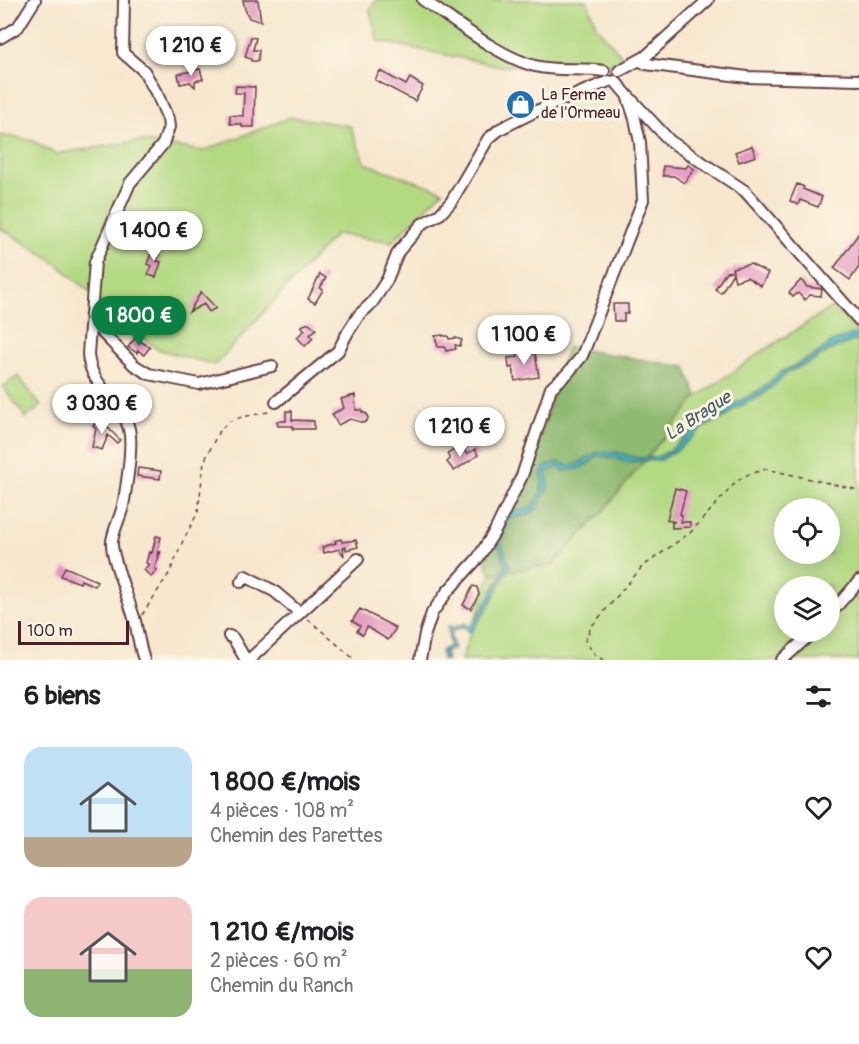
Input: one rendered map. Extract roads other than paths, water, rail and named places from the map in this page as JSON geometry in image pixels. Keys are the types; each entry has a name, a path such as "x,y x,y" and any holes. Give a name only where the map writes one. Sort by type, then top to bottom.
{"street":[{"path":"0,38 18,27 34,0"},
{"path":"124,0 123,53 144,71 158,96 169,127 163,144 130,183 102,244 96,262 92,295 89,365 93,376 127,421 130,432 130,459 123,507 112,542 112,550 136,626 138,644 144,660"},
{"path":"423,0 498,49 523,62 535,66 611,76 670,141 745,191 859,320"},
{"path":"276,402 338,351 359,315 372,303 387,280 398,252 422,224 440,214 451,201 488,139 500,129 640,60 708,0"},
{"path":"640,60 646,64 747,77 859,80"},
{"path":"420,660 432,613 447,592 478,558 495,531 522,476 551,388 582,356 643,200 640,142 627,95"},
{"path":"92,322 134,365 149,374 199,384 272,366"},
{"path":"229,636 246,660 251,658 358,559"},
{"path":"242,582 245,576 259,582 274,591 300,613"},
{"path":"840,603 859,582"},
{"path":"782,660 802,642"}],"water":[{"path":"859,332 859,339 830,350 813,361 790,371 761,396 706,426 679,449 661,460 625,462 618,458 597,456 579,469 562,471 558,466 546,471 549,483 539,507 529,515 509,521 501,542 510,566 487,609 472,631 468,632 464,627 452,631 454,649 445,652 447,660 442,660 441,651 450,646 447,626 455,627 465,623 470,627 505,568 496,539 511,512 526,510 537,500 544,467 558,462 575,465 598,452 616,452 637,458 657,457 669,451 701,424 760,390 781,372 813,356 832,342"}],"place":[{"name":"La Ferme de l'Ormeau","path":"520,104"}],"water label":[{"name":"La Brague","path":"698,416"}]}
